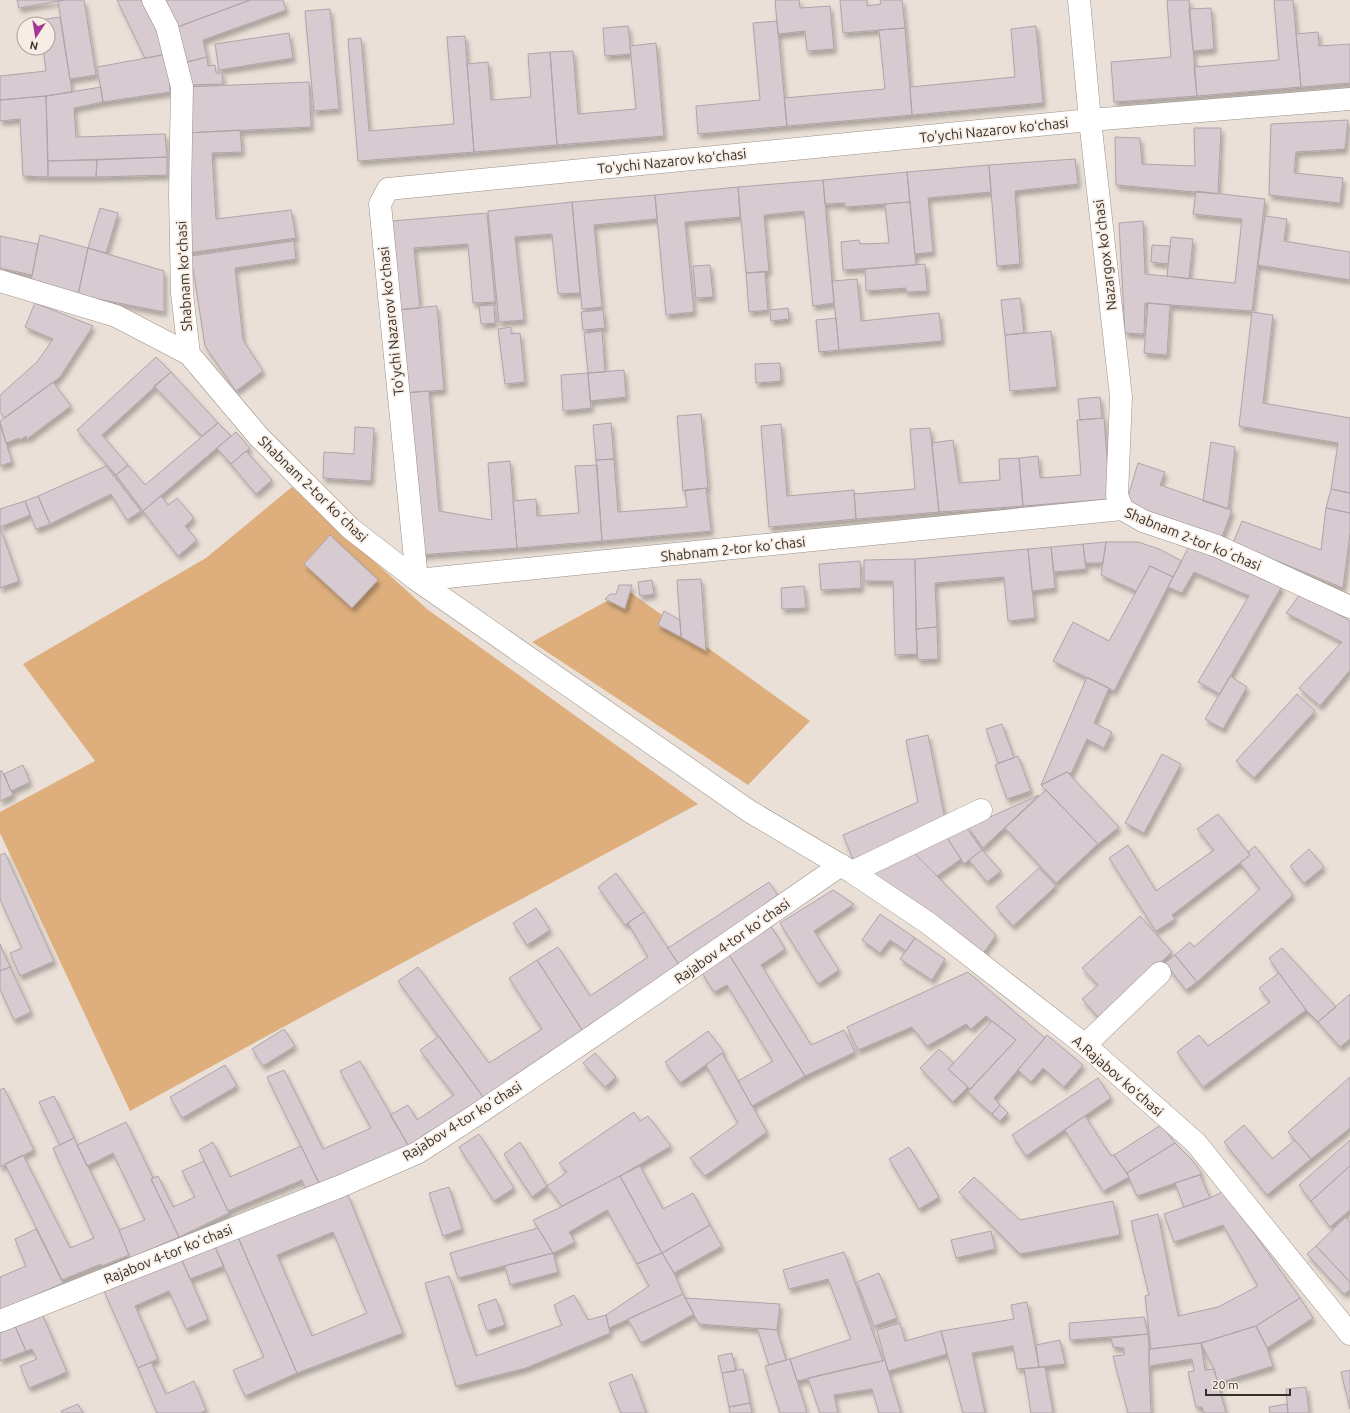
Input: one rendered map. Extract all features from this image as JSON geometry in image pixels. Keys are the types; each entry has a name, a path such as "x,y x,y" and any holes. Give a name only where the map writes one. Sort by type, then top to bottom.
{"street":[{"name":"Shabnam koʻchasi","path":"152,0 167,27 182,87 180,195 182,293 189,354"},
{"name":"Nazargox ko'chasi","path":"1079,0 1090,120 1122,397 1118,495 1122,509"},
{"name":"To'ychi Nazarov koʻchasi","path":"416,580 380,204 388,189 1090,120 1350,99"},
{"name":"Shabnam koʻchasi","path":"0,281 116,316 189,354"},
{"name":"Shabnam 2-tor koʼchasi","path":"189,354 259,437 350,528 416,580 1122,509 1143,521 1217,546 1350,607"},
{"name":"A.Rajabov koʻchasi","path":"416,580 749,812 846,869 928,923 1085,1045 1196,1143 1350,1334"},
{"name":"Rajabov 4-tor koʼchasi","path":"0,1321 417,1153 846,869 981,810"},
{"path":"1085,1045 1160,973"}],"shaded area":[{"path":"292,487 427,609 698,804 130,1111 0,833 0,812 95,761 23,664 206,558"},
{"path":"627,590 810,721 748,785 532,642"}],"building":[{"path":"17,0 65,0 19,8"},
{"path":"84,0 96,75 70,79 58,1"},
{"path":"117,0 141,0 168,54 145,58"},
{"path":"161,0 250,0 175,28"},
{"path":"250,0 283,0 286,10 203,40 207,57 187,62 175,28"},
{"path":"775,0 799,0 800,8 830,6 834,49 807,51 805,31 778,34"},
{"path":"840,0 867,0 867,6 881,4 880,0 902,0 905,28 843,33"},
{"path":"1167,0 1189,0 1197,96 1114,102 1111,62 1171,57"},
{"path":"1274,0 1293,0 1301,87 1197,96 1194,67 1279,60"},
{"path":"1211,8 1214,49 1193,51 1189,9"},
{"path":"330,9 339,109 314,111 305,11"},
{"path":"60,17 72,92 0,100 0,76 46,71 44,56 56,56 56,18"},
{"path":"777,21 787,126 698,134 696,106 760,100 753,23"},
{"path":"628,26 631,54 605,56 603,28"},
{"path":"1036,26 1043,103 912,115 910,87 1015,77 1011,29"},
{"path":"905,28 912,115 787,126 784,98 885,89 879,30"},
{"path":"1318,32 1319,46 1350,44 1350,83 1301,87 1296,34"},
{"path":"289,33 293,58 219,70 215,44"},
{"path":"465,36 474,152 358,161 348,39 361,38 369,131 454,124 447,37"},
{"path":"656,43 664,136 557,145 550,52 573,51 578,114 636,109 630,46"},
{"path":"550,52 557,145 474,152 467,64 488,62 491,100 531,97 528,54"},
{"path":"168,54 170,92 103,102 97,67"},
{"path":"207,57 208,66 215,65 216,73 222,73 223,84 188,85 187,62"},
{"path":"309,82 311,127 186,133 185,87"},
{"path":"101,87 103,102 74,108 76,137 165,134 167,157 48,161 46,96"},
{"path":"46,96 48,177 23,176 20,119 0,121 0,100"},
{"path":"1348,120 1345,149 1296,152 1294,173 1343,178 1340,203 1269,195 1271,124"},
{"path":"1194,128 1221,128 1218,194 1116,185 1115,137 1140,138 1142,164 1195,166"},
{"path":"240,130 242,152 212,153 216,219 291,210 296,238 187,253 186,133"},
{"path":"167,157 167,175 96,177 97,160"},
{"path":"1075,159 1078,184 1015,191 1020,264 997,266 989,165"},
{"path":"97,160 96,177 48,177 48,161"},
{"path":"989,165 991,192 928,198 933,252 915,254 907,172"},
{"path":"907,172 910,202 845,207 845,203 825,204 823,180"},
{"path":"823,180 834,303 813,306 804,211 764,215 769,271 746,273 738,187"},
{"path":"738,187 740,217 685,222 694,312 666,315 655,195"},
{"path":"1196,191 1265,199 1252,311 1145,303 1144,334 1125,333 1119,223 1143,221 1145,274 1235,283 1242,219 1193,214"},
{"path":"655,195 657,219 594,225 602,307 582,309 572,202"},
{"path":"572,202 580,293 558,294 552,234 515,237 524,320 499,322 488,211"},
{"path":"910,202 916,265 843,270 841,242 859,240 860,244 889,243 885,204"},
{"path":"100,208 118,213 106,253 88,248"},
{"path":"487,213 495,302 473,303 468,244 414,248 420,308 400,310 392,221"},
{"path":"1265,216 1287,219 1284,241 1350,252 1350,280 1258,265"},
{"path":"40,235 88,248 78,295 31,281"},
{"path":"0,236 38,244 32,275 0,268"},
{"path":"1171,237 1193,239 1189,279 1167,276"},
{"path":"294,241 296,259 235,268 243,340 263,371 236,391 205,346 191,256"},
{"path":"1152,245 1170,246 1168,264 1151,262"},
{"path":"88,248 164,271 164,312 78,295"},
{"path":"925,264 927,291 906,292 906,288 866,291 865,269"},
{"path":"710,265 713,297 696,298 693,266"},
{"path":"765,272 768,310 749,312 746,273"},
{"path":"857,279 861,321 939,313 942,341 839,350 832,281"},
{"path":"1020,298 1024,333 1005,335 1001,300"},
{"path":"35,303 93,326 60,377 5,418 0,412 0,395 37,362 53,339 25,327"},
{"path":"1148,303 1170,305 1167,355 1144,353"},
{"path":"494,305 495,323 481,324 479,306"},
{"path":"437,306 444,390 401,393 393,310"},
{"path":"788,308 789,319 771,321 770,310"},
{"path":"603,310 605,328 583,330 581,312"},
{"path":"1252,312 1273,315 1263,403 1350,418 1350,493 1331,489 1338,443 1239,426"},
{"path":"836,318 839,350 819,352 816,320"},
{"path":"511,327 511,334 520,333 525,382 505,384 498,329"},
{"path":"602,331 605,372 588,373 584,333"},
{"path":"1051,331 1057,387 1010,391 1005,335"},
{"path":"156,357 171,372 102,435 128,465 116,475 77,430"},
{"path":"780,363 781,381 756,383 755,364"},
{"path":"624,370 626,397 590,401 588,373"},
{"path":"171,372 218,423 202,436 154,386"},
{"path":"588,373 591,408 563,411 561,375"},
{"path":"53,382 71,406 27,439 26,436 20,440 19,438 6,443 0,421"},
{"path":"429,391 439,511 492,520 488,463 510,461 517,548 417,555 404,393"},
{"path":"1100,397 1102,418 1080,420 1078,399"},
{"path":"701,414 708,488 683,491 677,416"},
{"path":"1104,418 1110,499 1023,506 1019,458 1038,456 1040,478 1081,475 1077,420"},
{"path":"218,423 231,436 143,511 116,475 128,465 145,485"},
{"path":"611,423 614,459 596,460 593,425"},
{"path":"0,424 12,462 0,466"},
{"path":"781,424 787,496 854,490 856,519 769,527 761,426"},
{"path":"355,427 374,428 371,481 323,478 324,452 354,454"},
{"path":"930,428 939,512 856,519 854,494 915,489 910,429"},
{"path":"236,432 250,448 231,464 217,448"},
{"path":"953,440 959,483 1000,480 999,459 1019,458 1023,506 939,512 932,443"},
{"path":"1211,442 1235,447 1228,509 1203,501"},
{"path":"246,451 272,480 256,494 231,464"},
{"path":"614,459 618,512 687,507 685,490 706,488 711,531 602,541 596,460"},
{"path":"1138,463 1165,472 1160,485 1232,510 1222,537 1126,504"},
{"path":"597,465 602,541 517,548 513,501 536,499 537,516 579,513 575,466"},
{"path":"106,466 141,511 127,520 111,494 50,524 38,496"},
{"path":"1331,489 1350,493 1350,513 1326,508"},
{"path":"38,496 50,524 36,529 25,501"},
{"path":"161,496 168,505 177,498 194,518 185,526 197,540 178,556 143,511"},
{"path":"25,501 30,515 0,527 0,509"},
{"path":"1326,508 1350,513 1350,533 1343,588 1233,543 1242,521 1321,550"},
{"path":"0,527 19,581 0,588"},
{"path":"330,535 378,580 352,608 304,564"},
{"path":"1106,542 1138,542 1159,549 1182,561 1173,577 1150,566 1136,591 1101,575"},
{"path":"1106,542 1103,563 1085,563 1083,544"},
{"path":"1083,544 1086,569 1054,572 1051,547"},
{"path":"1189,546 1282,586 1220,694 1198,682 1249,596 1194,572 1182,593 1168,587"},
{"path":"1051,547 1055,588 1032,591 1028,549"},
{"path":"1028,549 1035,618 1008,621 1004,577 935,583 937,627 916,629 915,559"},
{"path":"915,559 917,654 895,655 893,581 864,581 864,560"},
{"path":"860,561 861,588 821,590 819,564"},
{"path":"1150,566 1173,577 1114,691 1053,661 1073,622 1109,641"},
{"path":"701,579 706,651 681,637 677,580"},
{"path":"652,580 654,594 640,596 638,582"},
{"path":"619,585 632,585 625,609 605,599 610,594 616,594"},
{"path":"804,586 806,608 782,609 781,588"},
{"path":"1301,593 1350,621 1350,670 1320,706 1299,688 1342,642 1286,613"},
{"path":"664,611 680,620 681,637 658,625"},
{"path":"937,627 938,659 918,660 916,629"},
{"path":"1230,676 1247,687 1223,729 1205,719"},
{"path":"1087,677 1109,688 1094,723 1112,732 1104,748 1087,739 1071,774 1067,772 1041,785"},
{"path":"1297,694 1315,711 1254,778 1236,761"},
{"path":"1002,724 1014,758 998,763 986,729"},
{"path":"928,735 945,819 853,859 843,835 918,802 906,740"},
{"path":"1162,754 1181,764 1144,833 1125,823"},
{"path":"1018,756 1031,791 1007,799 995,765"},
{"path":"23,765 30,782 11,791 4,774"},
{"path":"0,771 2,771 13,795 0,801"},
{"path":"1067,772 1119,827 1098,844 1041,785"},
{"path":"1046,790 1098,844 1056,883 1005,828"},
{"path":"1039,795 983,848 968,827"},
{"path":"1218,814 1250,855 1172,915 1175,919 1156,931 1109,858 1128,845 1156,891 1214,850 1197,829"},
{"path":"966,827 982,850 964,864 946,836"},
{"path":"946,836 961,859 937,876 914,853"},
{"path":"1255,846 1293,895 1197,982 1175,955 1190,942 1194,947 1260,889 1240,863 1250,855 1248,852"},
{"path":"1309,849 1324,867 1304,883 1290,866"},
{"path":"982,850 1001,871 987,882 969,860"},
{"path":"5,853 54,961 20,976 10,953 22,948 0,899 0,855"},
{"path":"914,853 996,935 982,955 869,871"},
{"path":"1039,868 1056,886 1013,926 996,907"},
{"path":"616,873 644,912 625,925 598,887"},
{"path":"769,882 782,902 681,968 668,948"},
{"path":"833,890 854,904 814,931 839,970 818,984 780,923"},
{"path":"536,908 550,930 527,945 513,923"},
{"path":"644,912 681,968 586,1036 537,960 558,947 590,996 648,957 628,923"},
{"path":"880,914 915,938 906,951 890,940 880,953 862,940"},
{"path":"1140,916 1172,952 1099,1018 1082,999 1098,985 1082,968"},
{"path":"771,926 785,949 761,965 811,1045 844,1030 855,1052 805,1076 728,953"},
{"path":"915,938 945,959 932,980 900,959"},
{"path":"0,944 10,967 0,971"},
{"path":"1282,948 1336,1007 1318,1022 1306,1010 1269,958"},
{"path":"728,953 805,1076 752,1106 738,1081 773,1061 727,985 714,992 701,971"},
{"path":"1175,955 1197,982 1186,990 1165,963"},
{"path":"537,960 586,1036 486,1101 398,981 418,967 489,1063 542,1029 509,978"},
{"path":"10,967 31,1012 14,1020 0,989 0,971"},
{"path":"968,972 1045,1038 994,1098 1000,1105 992,1114 968,1092 1016,1040 986,1016 971,1029 966,1024 927,1046 912,1027 858,1050 847,1027"},
{"path":"1279,973 1306,1010 1203,1087 1177,1052 1199,1035 1208,1046 1270,1002 1259,988"},
{"path":"1350,994 1350,1039 1340,1047 1318,1022"},
{"path":"992,1021 1016,1040 970,1089 948,1069"},
{"path":"284,1029 295,1046 263,1066 252,1049"},
{"path":"708,1031 724,1052 680,1083 665,1062"},
{"path":"1047,1035 1083,1065 1064,1087 1043,1068 1031,1082 1018,1070"},
{"path":"439,1036 486,1101 411,1150 390,1115 408,1105 417,1120 454,1095 420,1050"},
{"path":"939,1049 954,1063 948,1069 968,1087 953,1102 920,1068"},
{"path":"595,1053 616,1077 605,1087 583,1063"},
{"path":"722,1053 767,1132 705,1176 690,1158 738,1123 706,1065"},
{"path":"360,1061 411,1150 319,1183 267,1077 284,1070 323,1149 371,1128 340,1071"},
{"path":"225,1065 237,1086 182,1118 170,1097"},
{"path":"1350,1077 1350,1128 1311,1159 1288,1132"},
{"path":"1098,1078 1111,1098 1026,1156 1012,1135"},
{"path":"4,1088 34,1150 0,1167 0,1090"},
{"path":"54,1096 74,1138 60,1145 39,1102"},
{"path":"1000,1105 1008,1113 1000,1121 992,1114"},
{"path":"634,1112 640,1121 648,1116 671,1146 620,1176 562,1206 547,1186 567,1172 559,1163"},
{"path":"1085,1116 1111,1156 1114,1155 1129,1177 1103,1191 1065,1130"},
{"path":"126,1122 179,1237 130,1258 119,1230 145,1220 113,1153 87,1166 77,1145"},
{"path":"1161,1125 1175,1143 1127,1173 1114,1155"},
{"path":"1244,1125 1272,1159 1295,1140 1311,1159 1267,1195 1224,1142"},
{"path":"479,1134 514,1188 494,1201 459,1147"},
{"path":"74,1138 119,1230 129,1255 102,1266 101,1264 62,1280 5,1164 23,1155 70,1248 94,1238 53,1148"},
{"path":"1350,1140 1350,1166 1311,1201 1299,1185"},
{"path":"213,1142 230,1177 301,1146 319,1183 305,1188 302,1180 228,1211 199,1150"},
{"path":"520,1142 547,1186 532,1197 504,1154"},
{"path":"1175,1143 1193,1161 1202,1174 1137,1196 1127,1173"},
{"path":"909,1147 939,1197 919,1209 889,1159"},
{"path":"204,1161 229,1213 179,1237 151,1179 158,1176 173,1207 195,1197 182,1171"},
{"path":"640,1166 663,1209 693,1193 710,1225 662,1253 620,1176"},
{"path":"1350,1166 1350,1210 1330,1227 1311,1201"},
{"path":"1200,1175 1210,1198 1184,1207 1175,1183"},
{"path":"620,1176 662,1253 637,1264 607,1210 569,1232 575,1242 553,1253 533,1220"},
{"path":"974,1177 1020,1220 1113,1201 1120,1235 1020,1254 959,1192"},
{"path":"449,1187 462,1229 443,1236 429,1193"},
{"path":"1224,1191 1300,1298 1256,1326 1201,1343 1151,1349 1145,1296 1149,1295 1131,1221 1158,1214 1178,1316 1218,1307 1258,1286 1223,1225 1174,1242 1164,1214 1210,1198"},
{"path":"348,1195 403,1333 297,1373 237,1235","holes":["333,1232 367,1313 312,1336 277,1255"]},
{"path":"1346,1217 1350,1222 1350,1282 1316,1246"},
{"path":"710,1225 722,1246 674,1273 662,1253"},
{"path":"538,1228 553,1253 458,1278 450,1253"},
{"path":"36,1229 63,1283 0,1311 0,1277 26,1266 15,1239"},
{"path":"991,1231 995,1249 956,1258 951,1240"},
{"path":"237,1235 297,1373 245,1396 233,1370 264,1357 214,1245"},
{"path":"214,1245 224,1266 190,1279 181,1258"},
{"path":"1316,1246 1350,1282 1350,1290 1344,1294 1307,1254"},
{"path":"844,1252 883,1361 797,1381 790,1359 851,1339 828,1279 789,1289 783,1270"},
{"path":"553,1253 558,1272 510,1285 505,1266"},
{"path":"662,1253 674,1273 683,1294 609,1328 606,1315 649,1286 637,1264"},
{"path":"181,1258 208,1319 186,1329 169,1291 135,1306 158,1359 138,1368 104,1291"},
{"path":"879,1273 897,1318 874,1326 857,1282"},
{"path":"449,1276 476,1356 562,1325 554,1305 574,1295 588,1320 606,1315 610,1333 526,1368 456,1386 425,1283"},
{"path":"683,1294 694,1314 641,1343 628,1319"},
{"path":"685,1298 780,1304 777,1330 699,1324"},
{"path":"1300,1298 1313,1318 1267,1348 1256,1326"},
{"path":"496,1299 505,1325 487,1331 478,1305"},
{"path":"1027,1302 1039,1367 1017,1369 1013,1346 972,1353 985,1413 963,1413 941,1331 1014,1319 1011,1305"},
{"path":"42,1314 67,1372 29,1388 20,1366 37,1359 32,1349 26,1351 15,1326"},
{"path":"1144,1317 1148,1334 1070,1340 1069,1323"},
{"path":"900,1323 905,1341 941,1331 947,1354 888,1371 877,1330"},
{"path":"15,1326 26,1351 0,1361 0,1332"},
{"path":"1256,1326 1267,1348 1273,1366 1218,1383 1214,1369 1201,1343"},
{"path":"757,1328 777,1330 786,1360 769,1365"},
{"path":"1148,1334 1151,1413 1128,1413 1113,1356 1124,1355 1124,1348 1113,1347 1111,1338"},
{"path":"1060,1340 1065,1364 1039,1367 1036,1345"},
{"path":"1201,1343 1205,1370 1214,1369 1226,1413 1204,1413 1202,1407 1196,1407 1188,1372 1194,1371 1192,1359 1149,1366 1149,1349"},
{"path":"732,1353 736,1371 722,1373 718,1356"},
{"path":"790,1359 807,1413 780,1413 765,1366"},
{"path":"885,1360 901,1413 879,1413 872,1389 834,1395 838,1413 820,1413 808,1378"},
{"path":"151,1362 166,1394 194,1381 206,1410 200,1413 157,1413 138,1368"},
{"path":"1045,1367 1053,1413 1031,1413 1024,1369"},
{"path":"743,1369 750,1403 729,1407 722,1373"},
{"path":"1350,1370 1350,1409 1341,1372"},
{"path":"632,1374 646,1413 621,1413 609,1383"},
{"path":"1306,1387 1309,1413 1288,1413 1286,1389"},
{"path":"750,1403 752,1413 730,1413 729,1407"},
{"path":"78,1404 83,1413 62,1413 61,1411"},
{"path":"1287,1404 1288,1413 1270,1413 1269,1407"}]}
